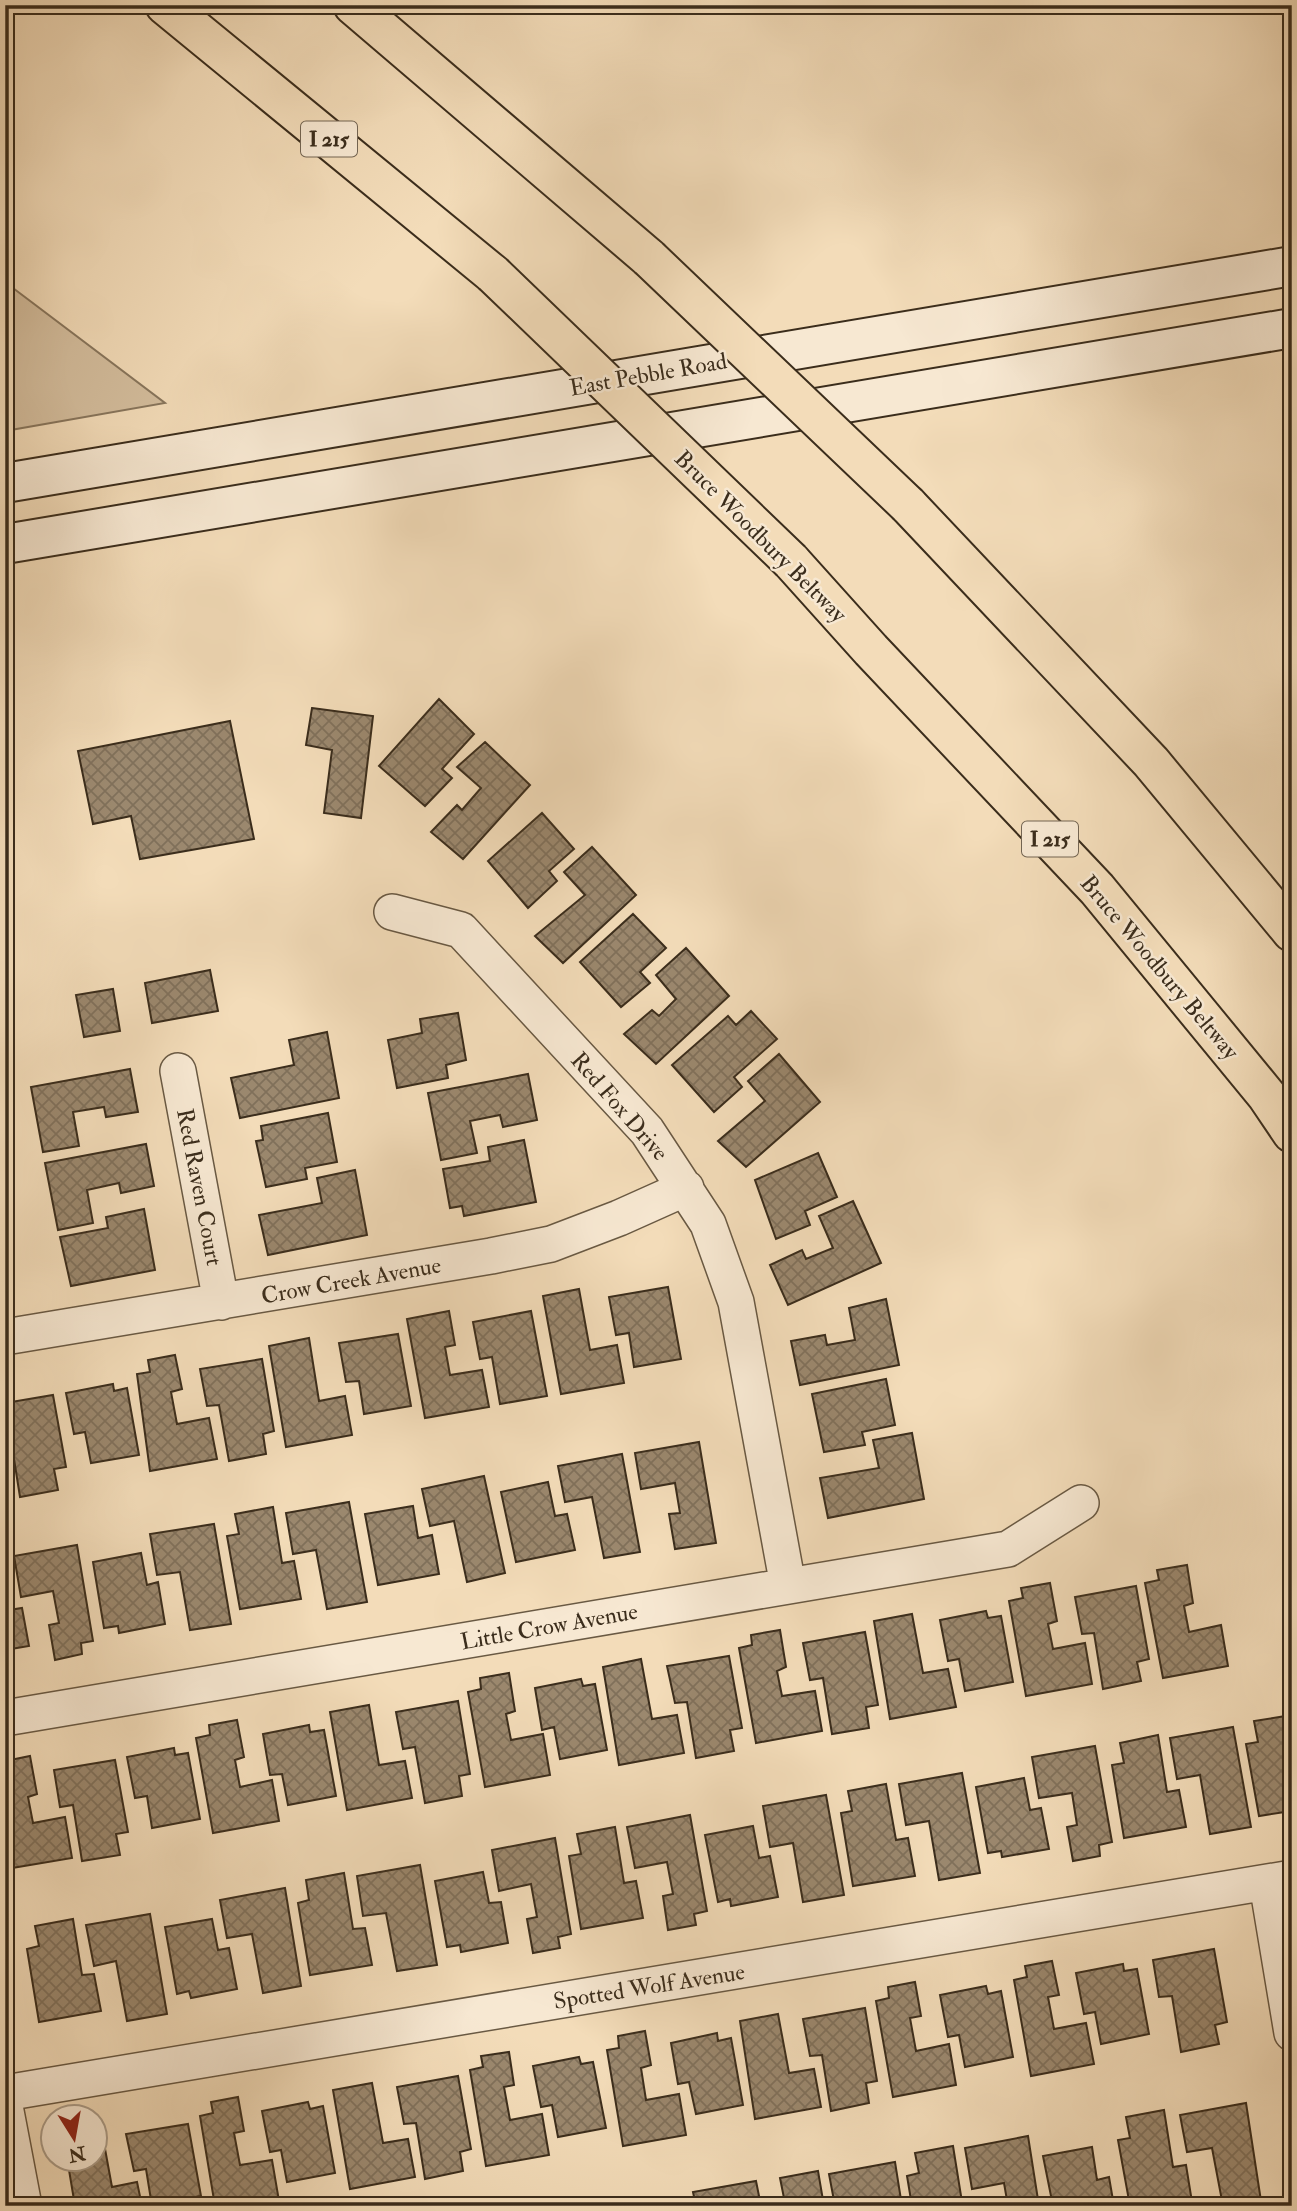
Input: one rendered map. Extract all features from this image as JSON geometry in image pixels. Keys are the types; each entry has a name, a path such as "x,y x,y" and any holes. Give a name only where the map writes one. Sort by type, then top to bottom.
{"highway":[{"name":"Bruce Woodbury Beltway","path":"165,5 493,274 791,561 871,650 1097,889 1267,1096 1292,1133"},
{"path":"354,5 649,258 908,505 1151,762 1292,932"}],"main road":[{"name":"East Pebble Road","path":"5,483 1292,265"},
{"path":"5,544 1292,328"}],"street":[{"name":"Red Fox Drive","path":"392,912 461,930 647,1132 708,1224 736,1302 788,1586"},
{"name":"Red Raven Court","path":"178,1071 221,1302"},
{"name":"Crow Creek Avenue","path":"5,1337 551,1244 620,1218 686,1188"},
{"name":"Little Crow Avenue","path":"5,1718 1008,1549 1082,1503"},
{"path":"1280,1881 1292,2033"},
{"name":"Spotted Wolf Avenue","path":"5,2093 1280,1881"},
{"path":"5,2106 24,2206"}],"shaded area":[{"path":"5,282 165,403 5,431"}],"building":[{"path":"439,699 474,734 442,769 452,778 425,806 379,766"},
{"path":"312,708 373,716 361,818 324,813 332,750 306,745"},
{"path":"230,721 254,839 140,859 131,816 93,824 78,751"},
{"path":"485,742 530,785 463,859 431,832 457,805 462,810 481,788 457,767"},
{"path":"542,813 574,849 549,871 557,881 528,908 488,861"},
{"path":"592,847 636,895 563,963 535,936 585,895 564,872"},
{"path":"633,914 666,948 640,972 650,983 621,1007 580,962"},
{"path":"686,948 729,996 656,1064 624,1034 652,1010 659,1016 676,999 656,975"},
{"path":"210,970 218,1011 152,1023 145,983"},
{"path":"113,989 120,1031 84,1037 76,995"},
{"path":"751,1011 777,1039 734,1077 742,1087 714,1112 672,1065 728,1016 736,1025"},
{"path":"458,1013 466,1060 446,1065 448,1078 397,1088 388,1040 422,1033 420,1019"},
{"path":"327,1032 339,1098 240,1118 231,1078 294,1065 289,1040"},
{"path":"779,1054 820,1102 746,1167 718,1141 765,1101 748,1081"},
{"path":"130,1069 138,1112 106,1117 104,1107 73,1112 79,1146 43,1152 31,1087"},
{"path":"528,1074 537,1120 503,1127 500,1115 470,1121 477,1153 441,1160 428,1093"},
{"path":"328,1113 337,1162 305,1168 307,1179 266,1187 256,1141 263,1140 261,1126"},
{"path":"524,1140 536,1202 464,1216 462,1206 450,1208 443,1169 490,1161 488,1147"},
{"path":"146,1144 154,1186 121,1193 119,1183 87,1190 93,1223 58,1230 45,1163"},
{"path":"818,1153 837,1197 805,1211 810,1225 776,1239 755,1180"},
{"path":"355,1170 367,1235 268,1255 259,1215 322,1203 317,1178"},
{"path":"853,1201 881,1263 788,1305 770,1265 802,1250 806,1259 833,1248 819,1216"},
{"path":"144,1209 155,1270 71,1286 60,1237 108,1228 106,1217"},
{"path":"668,1287 681,1359 634,1367 629,1333 616,1335 609,1297"},
{"path":"579,1289 590,1350 617,1345 624,1383 561,1394 543,1296"},
{"path":"886,1299 899,1365 800,1385 791,1341 825,1335 827,1345 855,1340 849,1308"},
{"path":"449,1311 455,1345 445,1347 450,1375 482,1370 489,1407 425,1418 407,1319"},
{"path":"531,1311 547,1396 500,1404 492,1357 480,1359 473,1322"},
{"path":"398,1334 411,1406 364,1414 359,1381 346,1382 339,1343"},
{"path":"309,1338 319,1401 345,1396 352,1435 286,1447 269,1346"},
{"path":"175,1355 182,1389 171,1392 177,1424 209,1418 217,1459 150,1471 137,1374 150,1372 148,1360"},
{"path":"262,1359 274,1431 263,1434 266,1454 229,1461 219,1405 207,1406 200,1369"},
{"path":"886,1379 895,1425 862,1432 865,1445 824,1452 812,1394"},
{"path":"113,1384 114,1391 127,1388 139,1455 91,1463 85,1432 74,1434 66,1393"},
{"path":"53,1395 66,1467 54,1469 58,1490 20,1497 11,1440 5,1441 5,1403"},
{"path":"912,1433 924,1499 828,1518 820,1478 879,1468 873,1440"},
{"path":"699,1442 716,1543 675,1549 669,1514 680,1513 675,1483 641,1489 635,1453"},
{"path":"622,1454 640,1552 604,1558 592,1497 565,1502 558,1466"},
{"path":"484,1476 505,1573 467,1582 454,1521 430,1526 422,1489"},
{"path":"548,1482 555,1516 567,1514 575,1550 516,1562 501,1492"},
{"path":"349,1502 367,1602 327,1609 316,1550 293,1554 286,1513"},
{"path":"413,1506 418,1538 432,1535 439,1574 378,1585 365,1514"},
{"path":"273,1507 282,1563 294,1561 301,1599 240,1609 227,1536 239,1534 235,1514"},
{"path":"214,1524 231,1624 190,1630 180,1572 157,1575 150,1534"},
{"path":"77,1545 93,1641 81,1643 82,1654 55,1660 49,1625 59,1623 53,1591 21,1597 14,1556"},
{"path":"141,1553 147,1585 158,1582 165,1624 119,1633 118,1626 104,1628 93,1562"},
{"path":"1187,1565 1193,1603 1184,1606 1189,1632 1221,1625 1228,1666 1163,1678 1145,1583 1159,1580 1157,1570"},
{"path":"1050,1583 1057,1621 1048,1624 1053,1649 1085,1643 1092,1684 1026,1696 1009,1601 1023,1598 1021,1588"},
{"path":"5,1584 9,1610 22,1608 29,1646 5,1650"},
{"path":"1136,1586 1149,1659 1137,1662 1141,1681 1103,1689 1094,1633 1082,1634 1075,1597"},
{"path":"986,1611 988,1618 1001,1616 1013,1682 965,1691 959,1659 948,1661 940,1620"},
{"path":"912,1614 923,1673 948,1669 956,1707 890,1719 874,1621"},
{"path":"780,1630 786,1667 777,1671 782,1696 815,1691 822,1731 756,1743 739,1648 752,1645 751,1635"},
{"path":"865,1632 878,1705 866,1707 869,1728 832,1734 823,1678 810,1680 803,1643"},
{"path":"729,1656 742,1728 730,1730 734,1751 696,1758 687,1702 675,1703 667,1666"},
{"path":"641,1659 652,1719 677,1715 684,1753 619,1765 603,1667"},
{"path":"509,1673 515,1711 506,1714 511,1740 543,1734 550,1775 485,1787 468,1692 481,1689 480,1678"},
{"path":"581,1679 583,1686 595,1684 607,1750 560,1759 554,1727 542,1730 535,1688"},
{"path":"458,1701 470,1774 459,1776 462,1796 425,1803 415,1747 403,1749 396,1712"},
{"path":"369,1705 379,1765 405,1761 412,1798 347,1810 330,1712"},
{"path":"1292,1715 1292,1811 1259,1816 1246,1744 1258,1742 1254,1721"},
{"path":"237,1720 244,1757 235,1760 240,1787 272,1780 279,1821 213,1833 196,1738 210,1735 209,1725"},
{"path":"309,1725 310,1732 324,1730 336,1796 288,1805 282,1774 270,1775 263,1734"},
{"path":"1233,1727 1251,1827 1210,1834 1200,1775 1177,1779 1170,1738"},
{"path":"1158,1735 1167,1792 1179,1790 1186,1827 1124,1838 1112,1765 1124,1763 1120,1743"},
{"path":"1095,1746 1112,1842 1099,1845 1100,1856 1073,1861 1067,1827 1077,1825 1072,1793 1039,1798 1032,1757"},
{"path":"174,1748 175,1755 188,1753 200,1819 152,1828 147,1796 135,1798 127,1757"},
{"path":"30,1756 37,1794 28,1797 33,1823 65,1817 72,1858 6,1869 5,1761"},
{"path":"115,1760 128,1832 116,1834 120,1855 82,1861 73,1805 60,1807 54,1770"},
{"path":"962,1773 980,1873 939,1880 929,1821 906,1825 899,1784"},
{"path":"1024,1778 1030,1810 1041,1808 1049,1849 1002,1857 1001,1851 988,1853 976,1787"},
{"path":"886,1784 896,1840 908,1838 915,1876 853,1886 841,1813 852,1811 848,1791"},
{"path":"826,1795 844,1895 803,1902 793,1843 770,1847 763,1806"},
{"path":"690,1815 707,1911 694,1914 696,1925 668,1930 663,1896 673,1894 667,1862 635,1868 627,1827"},
{"path":"753,1826 759,1858 770,1856 778,1897 731,1906 730,1899 718,1902 705,1835"},
{"path":"615,1827 624,1883 636,1881 643,1918 581,1929 569,1856 581,1854 577,1834"},
{"path":"555,1838 571,1934 558,1937 560,1948 533,1953 527,1919 537,1917 531,1884 499,1891 492,1850"},
{"path":"420,1865 437,1965 397,1971 386,1913 363,1916 357,1876"},
{"path":"483,1872 489,1903 501,1902 508,1943 461,1952 460,1945 447,1947 435,1881"},
{"path":"344,1873 353,1929 365,1928 372,1965 310,1975 298,1903 309,1900 306,1880"},
{"path":"285,1888 301,1986 263,1993 252,1934 227,1938 220,1900"},
{"path":"150,1914 167,2014 127,2021 116,1961 94,1966 86,1925"},
{"path":"73,1919 82,1975 94,1974 101,2011 39,2022 27,1949 39,1946 35,1926"},
{"path":"212,1919 218,1950 229,1948 237,1989 191,1998 189,1991 177,1994 165,1927"},
{"path":"1214,1949 1227,2022 1215,2025 1219,2044 1181,2052 1172,1996 1159,1997 1153,1960"},
{"path":"1052,1961 1059,1995 1048,1997 1054,2029 1086,2023 1094,2064 1031,2076 1014,1980 1027,1977 1025,1966"},
{"path":"1123,1964 1124,1971 1137,1969 1149,2034 1101,2044 1095,2012 1084,2014 1076,1973"},
{"path":"915,1982 921,2016 910,2018 916,2051 949,2044 956,2085 893,2097 876,2001 889,1998 888,1987"},
{"path":"986,1986 988,1994 1001,1991 1013,2057 965,2067 959,2035 948,2037 940,1995"},
{"path":"865,2008 877,2081 866,2083 869,2103 831,2111 822,2055 810,2056 803,2019"},
{"path":"778,2014 789,2073 814,2069 821,2107 755,2119 740,2021"},
{"path":"645,2031 651,2065 641,2068 646,2100 679,2094 686,2135 623,2146 607,2050 619,2048 618,2036"},
{"path":"717,2033 718,2041 731,2038 743,2105 696,2114 689,2082 678,2084 671,2043"},
{"path":"509,2052 514,2085 504,2087 510,2120 542,2114 549,2155 486,2166 470,2070 483,2067 481,2056"},
{"path":"579,2057 581,2064 593,2062 606,2128 558,2137 552,2105 541,2107 533,2066"},
{"path":"458,2076 471,2149 460,2152 463,2171 425,2179 416,2123 404,2124 397,2087"},
{"path":"372,2083 383,2143 408,2139 415,2177 350,2189 333,2090"},
{"path":"238,2097 244,2131 234,2133 240,2165 272,2160 279,2201 249,2206 215,2206 200,2116 213,2113 211,2102"},
{"path":"308,2102 310,2109 323,2106 335,2173 287,2182 281,2150 270,2152 262,2111"},
{"path":"1246,2103 1261,2201 1223,2206 1212,2148 1187,2152 1180,2115"},
{"path":"1164,2110 1173,2167 1186,2165 1192,2202 1171,2206 1130,2206 1118,2140 1130,2138 1126,2117"},
{"path":"188,2124 201,2196 189,2198 191,2206 152,2206 146,2169 134,2171 126,2134"},
{"path":"1028,2136 1039,2206 1008,2206 1004,2183 972,2189 965,2148"},
{"path":"953,2146 962,2202 974,2200 975,2206 912,2206 907,2176 919,2173 915,2153"},
{"path":"1092,2147 1097,2180 1109,2177 1114,2206 1053,2206 1043,2156"},
{"path":"895,2162 902,2206 835,2206 829,2174"},
{"path":"108,2165 112,2187 137,2182 142,2206 75,2206 69,2172 108,2172"},
{"path":"818,2171 824,2206 773,2206 772,2201 784,2198 780,2178"},
{"path":"756,2181 761,2206 696,2206 693,2192"}]}
